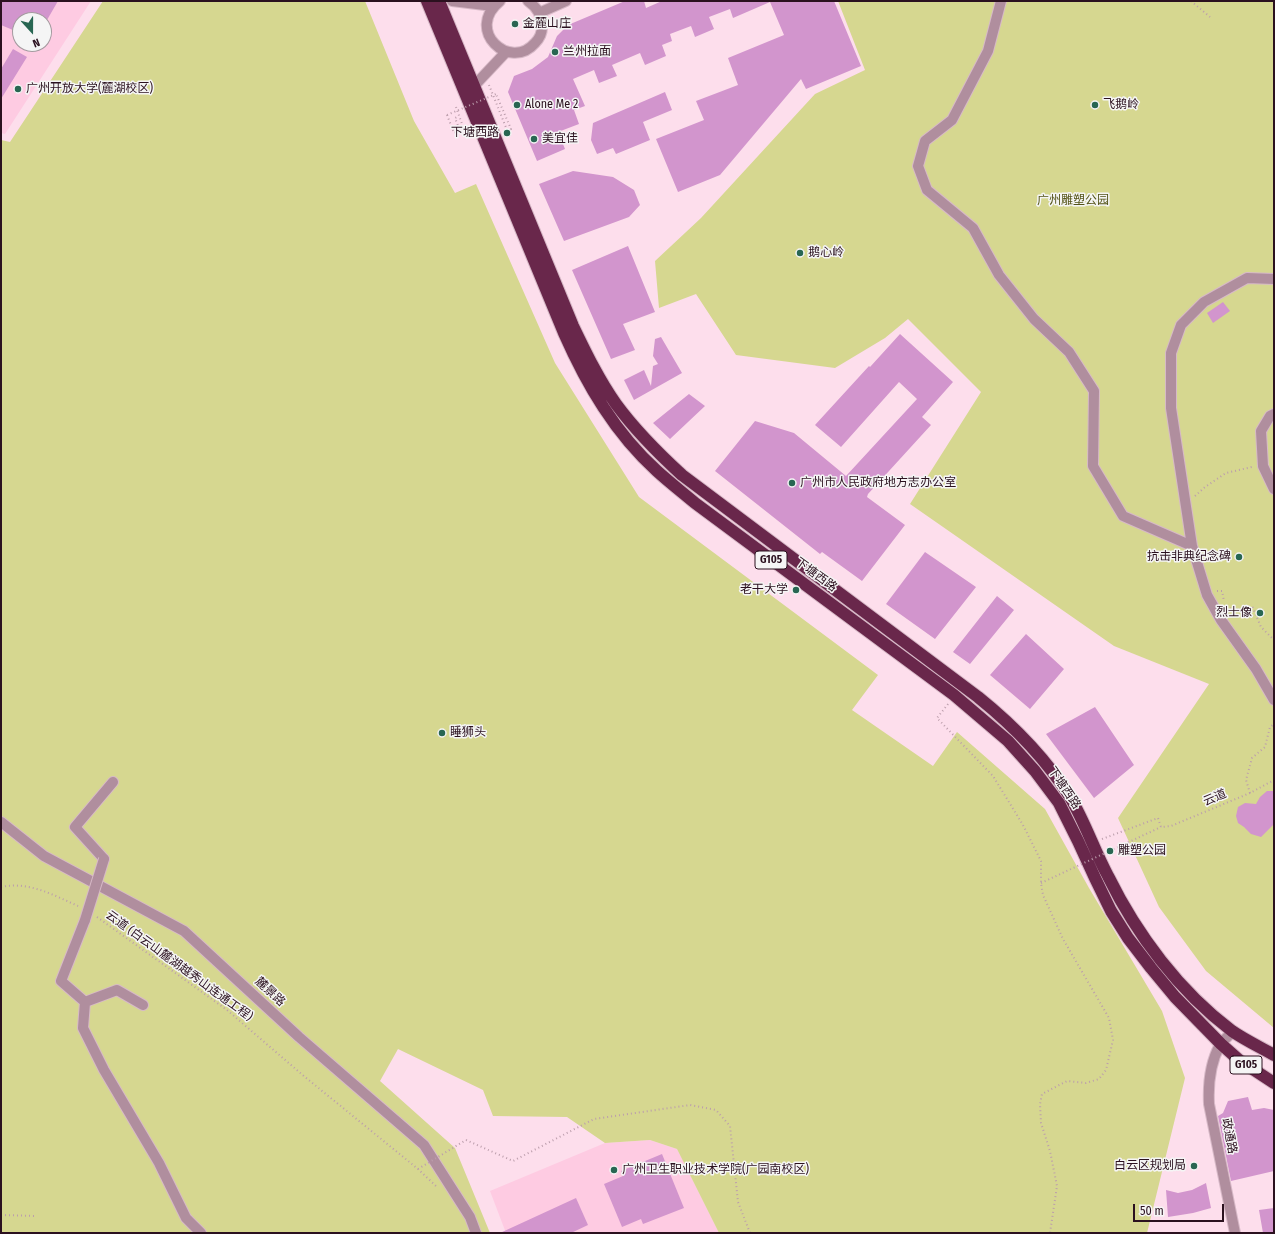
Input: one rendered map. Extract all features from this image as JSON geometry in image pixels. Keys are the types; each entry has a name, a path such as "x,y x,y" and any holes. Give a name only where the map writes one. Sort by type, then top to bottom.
{"highway":[{"name":"下塘西路","path":"427,1 564,333 584,376 615,424 656,470 695,503 954,695 1019,752 1045,783 1064,813 1104,896 1128,938 1171,993 1221,1044 1238,1060 1274,1084"},
{"name":"下塘西路","path":"439,1 573,326 597,373 615,403 628,420 682,475 978,697 1013,727 1039,754 1070,797 1115,891 1153,949 1177,979 1207,1010 1233,1031 1274,1055"}],"street":[{"path":"452,1 496,4"},
{"path":"496,4 488,14 486,23 487,33 491,41 498,47 506,52 516,53 525,51 532,46 538,39 542,30 542,21 539,13 534,5 528,1"},
{"path":"539,13 566,1"},
{"path":"1001,1 988,52 952,120 925,142 918,166 927,190 973,228 999,275 1034,319 1069,352 1094,391 1093,466 1123,516 1192,546"},
{"path":"474,86 506,52"},
{"path":"1274,279 1248,278 1204,302 1181,325 1172,353 1171,408 1192,546 1206,595 1221,620 1256,669 1274,700"},
{"path":"1274,414 1270,416 1261,431 1263,466 1274,489"},
{"path":"85,1002 61,981 85,920 104,859 75,827 113,782"},
{"name":"麓景路","path":"1,822 44,856 184,930 299,1037 424,1145 470,1217 476,1233"},
{"path":"85,1002 117,990 143,1005"},
{"path":"85,1002 83,1028 104,1070 159,1163 186,1218 202,1233"},
{"name":"政通路","path":"1233,1031 1221,1044 1212,1065 1208,1091 1209,1104 1235,1233"}],"path":[{"path":"1191,1 1210,18"},
{"path":"459,116 454,118 460,131 454,133 447,116 496,94 511,129 507,130 490,89 486,73"},
{"path":"456,107 462,124"},
{"path":"1186,504 1205,487 1226,473 1263,466"},
{"path":"1216,590 1222,591 1225,607 1234,610 1252,606 1261,627 1274,640"},
{"path":"954,695 937,718 993,776 1023,825 1041,861 1040,883 1043,895 1063,939 1109,1018 1113,1040 1106,1070 1099,1079 1086,1083 1067,1081 1042,1094 1040,1104 1041,1123 1050,1151 1057,1186 1050,1233"},
{"path":"1250,793 1246,780 1252,758 1265,747 1270,727 1274,724"},
{"name":"云道","path":"1040,883 1161,828 1171,826 1250,793 1274,780"},
{"path":"1093,843 1158,818 1161,828"},
{"path":"1,887 11,885 37,888 78,906 80,901"},
{"name":"云道 (白云山麓湖越秀山连通工程)","path":"96,916 228,1010 305,1077 418,1169 466,1140 513,1161 594,1119 690,1106 716,1110 730,1126 738,1202 750,1233"},
{"path":"1,1215 36,1216"}],"shaded area":[{"name":"广州开放大学(麓湖校区)","path":"1,1 91,1 5,134 1,133"},
{"name":"广州卫生职业技术学院(广园南校区)","path":"650,1140 677,1149 719,1233 506,1233 490,1191 605,1143"}],"green space":[{"path":"103,1 365,1 414,121 455,193 476,184 555,363 639,497 878,675 852,710 933,766 957,732 1045,809 1089,888 1162,1011 1185,1078 1147,1233 719,1233 677,1149 650,1140 605,1143 567,1117 493,1116 483,1090 398,1049 380,1081 455,1148 490,1233 1,1233 1,140 10,142"},
{"name":"广州雕塑公园","path":"838,1 1274,1 1274,1028 1206,971 1159,907 1118,818 1209,684 1114,646 910,504 981,392 908,319 885,338 835,368 736,355 696,294 659,308 655,261 701,218 815,94 865,70"}],"building":[{"path":"1,1 58,1 52,12 12,12 12,30 1,25"},
{"path":"625,1 644,1 646,8 662,1 834,1 861,66 806,89 801,79 720,175 678,192 656,139 704,120 696,101 738,85 728,58 784,35 770,2 733,18 730,9 709,17 714,29 695,37 691,26 670,34 672,41 662,45 666,56 645,65 640,53 612,65 617,76 599,83 594,70 573,79 585,106 574,110 579,124 558,132 565,149 537,161 508,92 514,76 532,69 548,57 557,36 568,25"},
{"path":"12,51 12,52 18,52 27,57 1,99 1,69"},
{"path":"665,92 672,110 643,122 650,140 616,154 613,148 597,154 591,140 593,123"},
{"path":"573,171 613,177 634,190 640,205 629,217 564,241 539,184"},
{"path":"628,246 655,312 623,324 635,350 611,359 572,270"},
{"path":"1223,302 1230,311 1213,323 1207,313"},
{"path":"900,334 953,382 922,417 931,425 868,494 867,497 905,525 862,581 822,552 820,554 715,471 755,421 794,433 846,476 917,399 899,382 841,447 815,425"},
{"path":"661,337 682,373 634,400 624,380 644,370 651,386 653,366 658,364 653,356 655,339"},
{"path":"689,394 705,406 670,439 653,423"},
{"path":"925,552 976,587 935,639 886,604"},
{"path":"997,596 1014,610 970,664 953,652"},
{"path":"1026,634 1064,669 1030,709 990,675"},
{"path":"1095,707 1134,765 1094,798 1046,734"},
{"path":"1267,791 1274,791 1274,824 1261,837 1251,834 1238,823 1236,816 1238,807 1245,803 1256,804 1260,797"},
{"path":"1248,1097 1252,1110 1264,1108 1274,1110 1274,1171 1231,1181 1218,1116 1223,1113 1228,1101"},
{"path":"662,1154 684,1208 643,1224 641,1219 622,1227 604,1184 623,1176 621,1171"},
{"path":"1206,1183 1211,1208 1193,1213 1168,1217 1166,1190 1178,1193 1192,1190"},
{"path":"576,1198 588,1225 571,1233 500,1233"},
{"path":"1274,1208 1274,1233 1263,1233 1259,1210"}],"place":[{"name":"金麓山庄","path":"515,24"},
{"name":"兰州拉面","path":"555,52"},
{"name":"广州开放大学(麓湖校区)","path":"18,89"},
{"name":"Alone Me 2","path":"517,105"},
{"name":"飞鹅岭","path":"1095,105"},
{"name":"下塘西路","path":"507,133"},
{"name":"美宜佳","path":"534,139"},
{"name":"鹅心岭","path":"800,253"},
{"name":"广州市人民政府地方志办公室","path":"792,483"},
{"name":"抗击非典纪念碑","path":"1239,557"},
{"name":"老干大学","path":"796,590"},
{"name":"烈士像","path":"1260,613"},
{"name":"睡狮头","path":"442,733"},
{"name":"雕塑公园","path":"1110,851"},
{"name":"白云区规划局","path":"1194,1166"},
{"name":"广州卫生职业技术学院(广园南校区)","path":"614,1170"}]}
